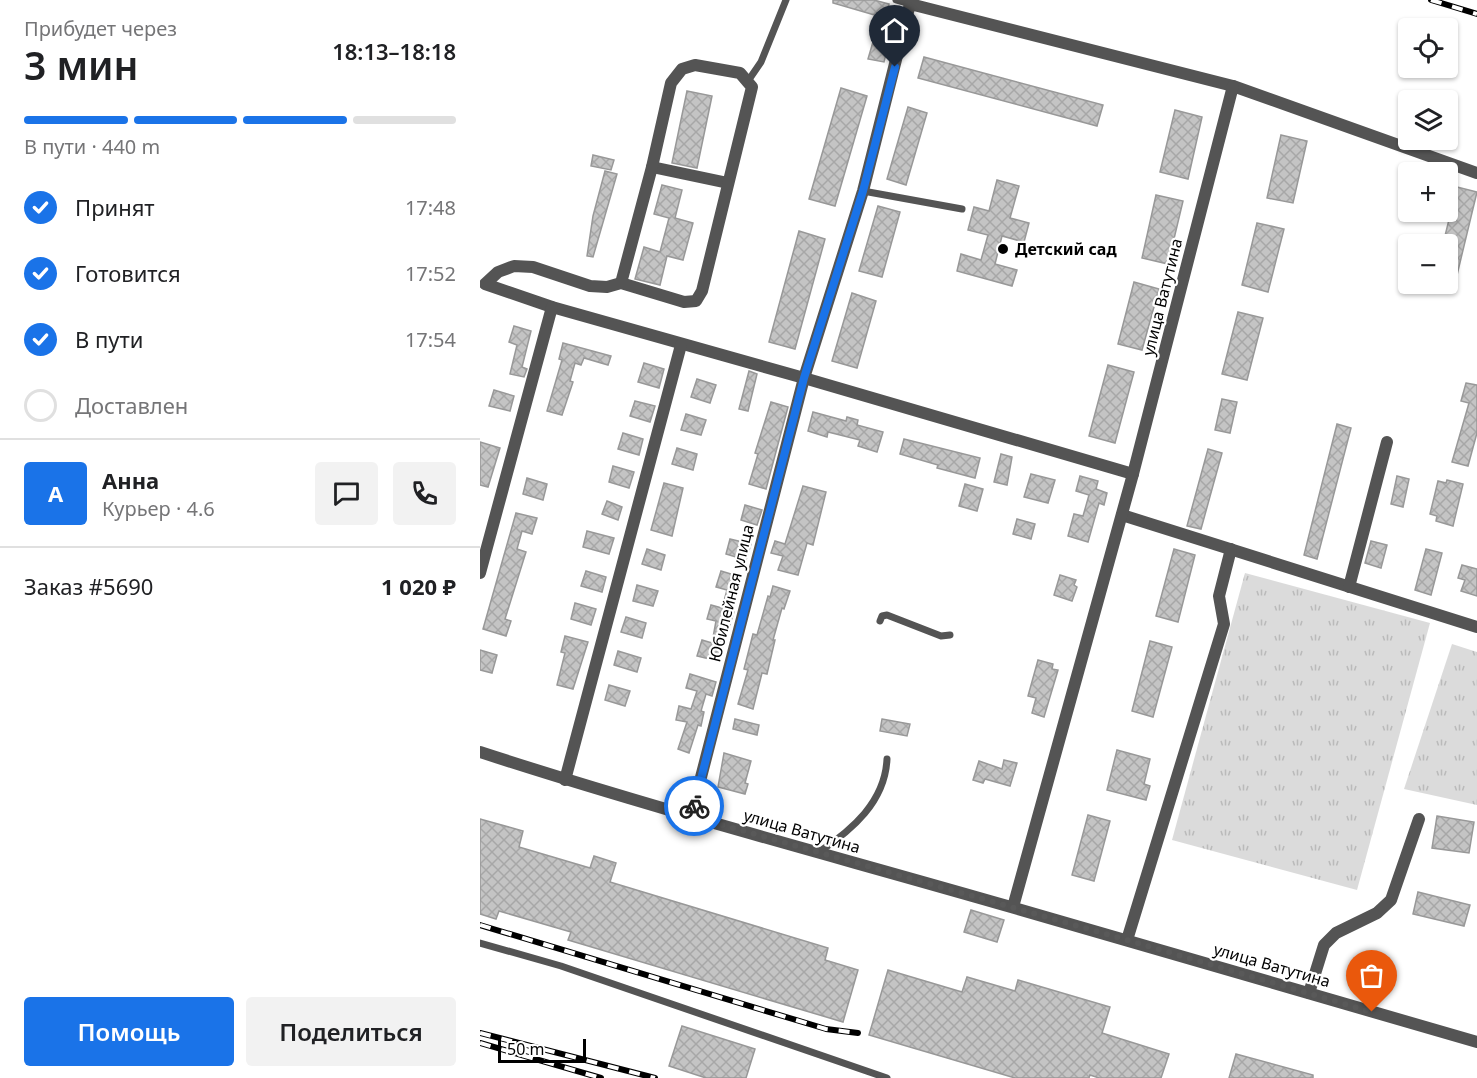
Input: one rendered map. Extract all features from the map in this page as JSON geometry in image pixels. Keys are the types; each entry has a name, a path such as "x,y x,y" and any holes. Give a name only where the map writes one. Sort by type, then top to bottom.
{"street":[{"path":"910,4 1233,86 1477,173"},
{"name":"Юбилейная улица","path":"691,816 804,378 863,191 910,4"},
{"path":"483,284 498,272 514,266 533,267 590,286 607,287 621,283 684,302 696,301 702,291 752,87 740,73 695,65 682,69 671,83 652,167 621,283"},
{"name":"улица Ватутина","path":"1013,907 1133,474 1233,86"},
{"path":"652,167 728,183"},
{"path":"483,284 681,345 804,378 1133,474"},
{"path":"480,573 552,307"},
{"path":"565,780 681,345"},
{"path":"1349,587 1387,442"},
{"path":"1122,515 1477,627"},
{"path":"1127,940 1224,624 1219,596 1231,549"},
{"name":"улица Ватутина","path":"480,752 565,780 1477,1042"},
{"path":"1309,993 1324,945 1336,933 1377,913 1391,900 1419,819"}],"lane":[{"path":"748,81 761,62 786,0"},
{"path":"896,0 910,4"},
{"path":"863,191 962,209"},
{"path":"880,621 882,616 887,615 941,636 951,635"},
{"path":"819,852 863,817 880,784 887,759"},
{"path":"480,943 561,966 887,1078"}],"green space":[{"path":"1245,573 1430,623 1357,890 1172,840"},
{"path":"1452,644 1477,652 1477,805 1404,789"}],"building":[{"path":"833,0 874,0 889,4 885,18 833,3"},
{"path":"875,35 890,39 884,62 868,59"},
{"path":"924,57 1103,105 1097,126 918,78"},
{"path":"841,88 867,96 835,206 809,199"},
{"path":"687,91 712,96 697,168 672,163"},
{"path":"908,107 927,113 906,185 887,179"},
{"path":"1175,110 1202,117 1188,179 1160,172"},
{"path":"1281,135 1307,141 1293,203 1267,198"},
{"path":"593,155 614,160 611,170 591,166"},
{"path":"605,171 617,174 593,257 587,256 593,216"},
{"path":"997,180 1019,186 1010,218 1029,223 1024,242 1002,236 995,264 1017,270 1012,286 957,271 961,254 981,260 988,235 968,230 974,207 989,211"},
{"path":"662,185 682,190 675,218 693,223 683,260 667,256 660,285 635,279 644,247 660,252 669,218 654,214"},
{"path":"1458,187 1477,192 1458,271 1458,234 1445,234 1448,222 1458,222"},
{"path":"1156,195 1183,201 1168,264 1142,258"},
{"path":"878,206 900,212 882,277 859,271"},
{"path":"1257,223 1284,229 1268,292 1242,285"},
{"path":"799,231 825,239 795,349 769,342"},
{"path":"1134,282 1159,289 1142,350 1118,344"},
{"path":"852,293 876,301 857,368 832,361"},
{"path":"1238,312 1263,318 1247,380 1222,374"},
{"path":"514,326 531,331 522,367 527,369 524,377 510,374 517,345 509,342"},
{"path":"563,343 611,356 608,365 584,358 581,365 575,363 570,381 573,382 562,415 547,411 562,360 559,359"},
{"path":"644,363 664,369 659,388 638,382"},
{"path":"1108,365 1134,372 1115,443 1089,436"},
{"path":"749,371 757,374 748,411 739,409"},
{"path":"697,379 716,385 710,403 691,397"},
{"path":"1466,383 1477,385 1477,433 1468,466 1452,462 1469,403 1461,401"},
{"path":"494,390 514,396 510,411 489,406"},
{"path":"1222,399 1237,402 1230,433 1215,430"},
{"path":"635,401 655,406 650,422 630,416"},
{"path":"771,402 788,407 766,489 749,484 758,454 755,453"},
{"path":"813,412 846,421 847,417 858,420 857,425 883,432 877,452 858,446 860,440 828,432 827,437 808,431"},
{"path":"686,414 706,420 701,435 681,430"},
{"path":"1337,424 1351,428 1317,559 1304,555"},
{"path":"623,433 643,439 639,455 618,449"},
{"path":"904,439 980,458 975,478 937,468 938,465 900,454"},
{"path":"480,442 500,448 488,487 480,485"},
{"path":"677,448 697,454 693,470 672,464"},
{"path":"1208,449 1222,453 1201,529 1187,526"},
{"path":"1001,454 1012,457 1007,485 994,482"},
{"path":"613,466 634,472 629,488 609,482"},
{"path":"1031,474 1055,480 1048,503 1024,497"},
{"path":"1080,476 1098,481 1096,489 1107,493 1104,505 1099,503 1088,542 1068,536 1074,514 1083,516 1089,495 1076,491"},
{"path":"1397,476 1409,479 1403,507 1391,504"},
{"path":"527,478 547,484 543,500 523,494"},
{"path":"1447,480 1463,484 1453,526 1436,521 1437,516 1430,514 1438,481 1446,483"},
{"path":"664,483 683,488 672,536 651,530"},
{"path":"965,484 983,489 977,511 959,506"},
{"path":"803,486 826,492 813,545 807,543 798,575 778,570 783,556 771,553 775,541 785,544"},
{"path":"607,501 622,507 618,520 602,514"},
{"path":"745,505 762,510 757,525 741,520"},
{"path":"516,513 537,518 532,534 522,531 517,549 526,552 505,619 511,621 506,636 483,629"},
{"path":"1017,519 1035,524 1031,539 1013,534"},
{"path":"587,531 614,538 609,554 583,547"},
{"path":"730,539 751,544 746,560 726,554"},
{"path":"1371,541 1387,545 1381,568 1365,563"},
{"path":"647,549 665,555 661,570 642,564"},
{"path":"1174,549 1195,555 1178,622 1156,616"},
{"path":"1426,549 1442,553 1431,595 1415,590"},
{"path":"1462,565 1477,569 1477,596 1461,591 1465,580 1458,578"},
{"path":"586,571 606,577 602,592 581,586"},
{"path":"721,571 741,577 731,611 734,612 718,661 697,656 702,640 712,643 716,621 707,619 711,605 722,608 727,590 716,587"},
{"path":"1060,575 1076,580 1074,585 1077,587 1072,601 1054,595"},
{"path":"637,585 658,591 653,606 633,601"},
{"path":"773,586 790,591 784,609 782,608 773,640 775,640 767,674 762,673 753,709 738,704 748,670 744,669 753,634 757,635"},
{"path":"575,603 596,609 591,625 571,619"},
{"path":"626,617 646,623 642,638 621,632"},
{"path":"565,636 588,642 573,689 557,685 565,653 561,652"},
{"path":"1150,641 1172,647 1153,717 1132,711"},
{"path":"480,650 497,655 492,673 480,670"},
{"path":"618,651 641,658 637,672 614,665"},
{"path":"1038,660 1053,664 1052,669 1058,670 1044,717 1032,713 1036,698 1028,696"},
{"path":"690,674 716,682 712,696 706,694 701,711 704,712 701,726 698,725 689,753 678,749 687,722 676,720 679,706 691,709 697,691 686,688"},
{"path":"609,685 630,691 625,706 605,700"},
{"path":"735,719 759,725 757,735 733,729"},
{"path":"882,719 910,724 907,736 880,731"},
{"path":"1117,750 1150,759 1144,784 1150,786 1146,800 1107,790"},
{"path":"724,753 751,761 745,783 748,784 745,794 718,787"},
{"path":"1004,760 1017,763 1010,786 985,779 983,783 973,780 979,761 1002,769"},
{"path":"1088,815 1110,821 1094,881 1072,875"},
{"path":"1437,816 1474,822 1469,853 1432,848"},
{"path":"480,819 523,831 519,847 590,868 594,856 616,863 610,882 828,948 825,960 858,970 843,1022 568,940 571,932 499,911 496,919 480,914"},
{"path":"1418,892 1470,905 1464,926 1413,914"},
{"path":"971,910 1004,920 997,942 964,932"},
{"path":"888,970 962,992 967,977 1015,991 1018,980 1110,1007 1102,1033 1169,1054 1161,1078 1099,1078 1090,1075 1089,1078 1015,1078 869,1035"},
{"path":"682,1026 755,1049 746,1078 706,1078 669,1066"},
{"path":"1236,1054 1313,1075 1313,1078 1229,1078"}],"railway":[{"path":"1431,0 1477,14"},
{"path":"480,925 826,1029 858,1033"},
{"path":"480,1033 655,1078"},
{"path":"480,1043 601,1078"}],"way so far":[{"path":"694,806 691,816 1372,1012"}],"place":[{"name":"Детский сад","path":"1003,249"}],"route":[{"path":"694,806 804,378 863,191 895,67"}]}
